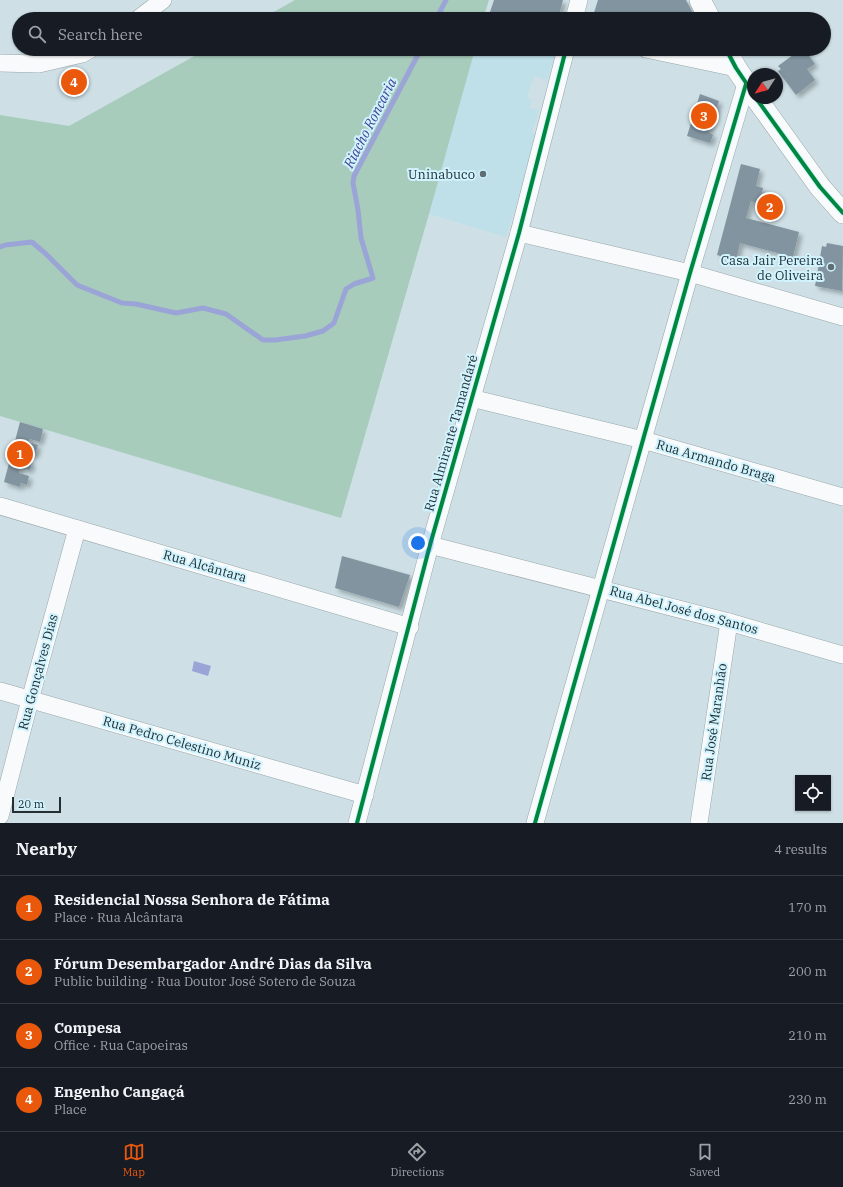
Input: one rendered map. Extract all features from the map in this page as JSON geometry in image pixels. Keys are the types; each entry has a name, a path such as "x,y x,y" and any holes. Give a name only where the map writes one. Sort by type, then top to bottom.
{"main road":[{"path":"700,0 706,12"},
{"path":"730,56 747,84"},
{"path":"761,104 820,187 843,213"}],"street":[{"path":"147,12 163,0"},
{"path":"576,12 579,0"},
{"path":"0,63 39,64 73,56"},
{"name":"Rua Almirante Tamandaré","path":"357,823 410,627 430,545 519,233 564,56"},
{"path":"665,56 747,86"},
{"path":"535,823 690,273 747,89"},
{"path":"519,233 690,273 843,317"},
{"name":"Rua Armando Braga","path":"471,398 643,440 843,497"},
{"name":"Rua Alcântara","path":"0,506 410,627"},
{"name":"Rua Gonçalves Dias","path":"0,816 77,529"},
{"name":"Rua Abel José dos Santos","path":"430,545 602,588 729,622 843,655"},
{"name":"Rua José Maranhão","path":"699,823 729,622"},
{"name":"Rua Pedro Celestino Muniz","path":"0,691 365,795"}],"shaded area":[{"name":"Uninabuco","path":"473,56 555,56 547,80 534,76 527,98 532,100 530,108 539,110 532,132 538,134 506,237 429,214"}],"green space":[{"path":"295,0 489,0 485,12 274,12"},
{"path":"194,56 473,56 341,518 0,416 0,115 69,126"}],"water":[{"path":"194,661 211,666 208,676 192,671"}],"building":[{"path":"494,0 563,0 560,12 490,12"},
{"path":"598,0 686,0 692,12 594,12"},
{"path":"792,56 809,56 815,64 807,69 815,80 796,95 783,78 783,68 778,66"},
{"path":"700,94 719,101 709,132 713,135 710,143 687,136"},
{"path":"741,164 760,169 756,186 763,188 759,204 751,201 746,218 799,232 793,257 740,243 736,261 717,255"},
{"name":"Casa Jair Pereira de Oliveira","path":"827,243 843,246 842,291 815,286 822,246 826,247"},
{"path":"20,422 43,429 40,442 30,439 29,442 38,445 35,455 28,454 26,460 32,462 30,470 20,468 19,473 29,476 27,485 21,483 20,487 4,482"},
{"path":"342,556 410,575 399,607 335,588"}],"waterway":[{"name":"Riacho Roncaria","path":"440,12 446,0"},
{"name":"Riacho Roncaria","path":"0,247 5,245 32,242 77,285 122,303 136,304 176,313 203,308 226,314 263,340 305,336 323,331 334,323 346,289 354,284 373,278 361,238 353,183 354,176 417,56"}],"cycle path":[{"path":"357,823 430,545 519,233 564,56"},
{"path":"730,56 747,84"},
{"path":"535,823 690,273 746,84"},
{"path":"760,104 820,187 843,213"}],"place":[{"name":"Engenho Cangaçá","path":"74,82"},
{"name":"Compesa","path":"704,116"},
{"name":"Uninabuco","path":"483,174"},
{"name":"Fórum Desembargador André Dias da Silva","path":"770,207"},
{"name":"Casa Jair Pereira de Oliveira","path":"831,267"},
{"name":"Residencial Nossa Senhora de Fátima","path":"20,454"}]}
